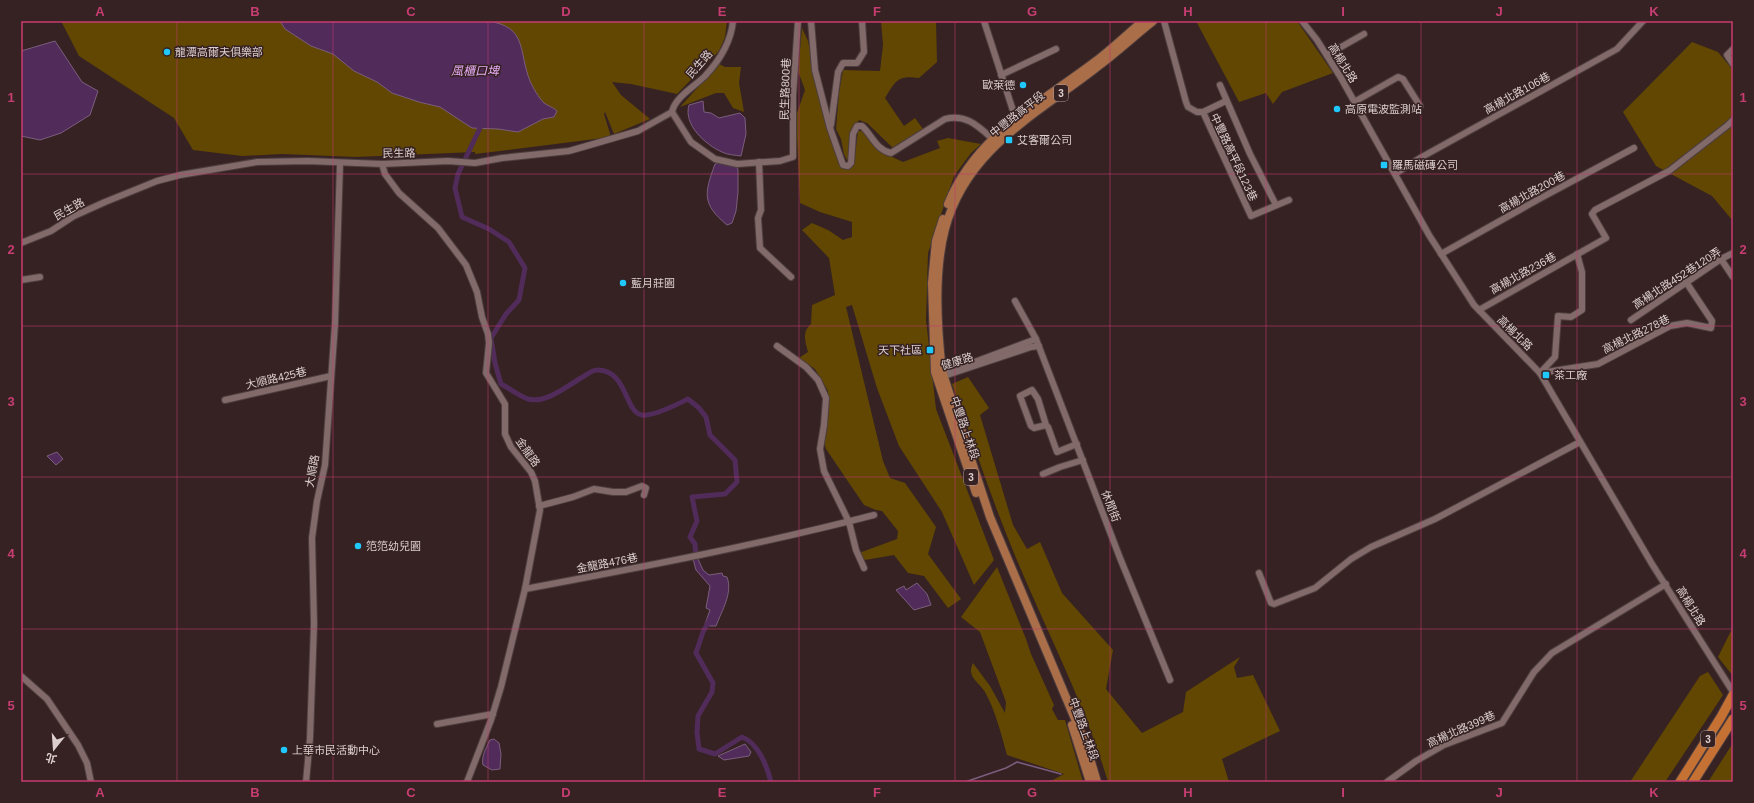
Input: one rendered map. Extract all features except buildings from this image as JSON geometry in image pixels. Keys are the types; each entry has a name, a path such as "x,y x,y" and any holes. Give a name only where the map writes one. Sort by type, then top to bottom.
{"highway":[{"name":"3","path":"1680,782 1721,717 1733,693"},
{"name":"3","path":"1693,782 1733,719"}],"main road":[{"name":"中豐路高平段","path":"972,166 994,140 1092,64 1143,21"},
{"name":"中豐路高平段","path":"1016,122 1097,68 1153,21"},
{"name":"中豐路上林段","path":"972,166 945,229 936,282 934,352 987,522 1072,725 1090,782"},
{"name":"中豐路上林段","path":"941,376 990,518 1086,745 1097,782"}],"street":[{"name":"民生路","path":"21,242 51,230 74,216 100,204 157,181 257,162 382,164 448,161 475,163 502,158 569,151 638,131 672,112 674,104 705,75 723,51 730,37 733,21"},
{"name":"民生路800巷","path":"759,162 780,161 793,158 793,96 798,21"},
{"path":"811,21 815,70 830,128 834,136 841,163 845,166 848,166 852,159 853,134 857,126 862,126 866,129 880,149 891,153 945,119 952,117 965,118 971,121 994,140"},
{"path":"830,128 838,72 843,63 857,63 864,52 862,21"},
{"path":"984,21 1016,122"},
{"name":"中豐路高平段123巷","path":"1164,21 1188,107 1200,112 1251,216 1289,200"},
{"name":"高楊北路","path":"1302,21 1327,55 1442,254 1478,310 1540,373 1580,442 1733,693"},
{"name":"高楊北路106巷","path":"1395,174 1420,158 1617,49 1642,21"},
{"path":"1327,55 1364,34"},
{"path":"1001,75 1056,48"},
{"path":"1733,49 1728,55 1733,64"},
{"path":"1354,102 1398,77 1403,79 1420,106"},
{"path":"1220,85 1225,93 1226,101 1276,205"},
{"path":"1200,112 1226,101"},
{"path":"672,112 691,142 708,155 715,159 737,164 759,162 761,210 758,218 760,248 791,277"},
{"name":"高楊北路236巷","path":"1478,310 1606,238 1592,214 1595,210 1669,171 1733,120"},
{"name":"高楊北路200巷","path":"1442,254 1545,195 1634,148"},
{"name":"大順路","path":"306,782 310,738 314,624 312,538 317,500 325,465 335,324 340,163"},
{"name":"金龍路","path":"382,164 385,174 395,188 438,228 470,272 488,334 489,343 486,373 505,404 505,434 511,447 531,472 535,481 539,506 539,517 525,589 493,714 467,782"},
{"name":"高楊北路452巷120弄","path":"1631,320 1721,259 1733,253"},
{"path":"1540,373 1555,357 1558,316 1571,317 1582,310 1582,272 1577,254"},
{"path":"1721,259 1733,277"},
{"path":"21,280 40,276"},
{"name":"高楊北路278巷","path":"1540,373 1598,364 1670,326 1687,323 1711,328 1712,321 1686,282"},
{"name":"休閒街","path":"1015,301 1039,346 1120,558 1170,680"},
{"name":"健康路","path":"941,376 1036,339"},
{"path":"777,346 806,367 818,380 826,398 820,449 824,471 849,522 856,550 864,568"},
{"name":"健康路","path":"941,376 1031,347 1039,346"},
{"name":"大順路425巷","path":"225,400 331,376"},
{"path":"1046,425 1034,428 1031,426 1020,396 1032,390 1038,399 1046,425 1057,452 1077,444"},
{"path":"1259,573 1271,603 1274,604 1315,588 1348,562 1371,548 1435,519 1580,442"},
{"path":"1043,474 1083,460"},
{"path":"539,506 598,489 613,492 626,492 642,486 646,488 644,495"},
{"name":"金龍路476巷","path":"525,589 696,557 826,528 874,515"},
{"name":"高楊北路399巷","path":"1387,782 1416,761 1444,745 1502,723 1534,672 1552,653 1666,584"},
{"path":"21,676 47,699 78,745 87,763 91,782"},
{"path":"437,724 493,714"}],"shaded area":[{"path":"61,21 727,21 725,37 719,51 677,94 631,84 612,82 621,95 650,119 614,134 605,112 604,114 611,137 475,154 475,152 356,157 282,154 242,156 193,150 174,118 79,56"},
{"path":"881,21 936,21 937,62 919,78 906,77 898,80 885,98 904,126 915,118 923,129 893,148 867,123 859,120 854,128 852,156 847,160 844,154 841,139 836,129 839,93 843,70 880,71 883,45"},
{"path":"1196,21 1297,21 1333,73 1282,92 1273,104 1266,93 1239,102"},
{"path":"802,28 808,41 823,112 843,166 854,164 858,131 866,131 890,156 903,162 940,148 937,141 948,138 981,144 971,153 954,176 928,253 926,320 936,409 994,560 974,585 942,512 899,446 877,388 852,305 846,307 883,461 890,478 905,483 936,527 928,554 961,599 948,608 924,576 908,573 894,555 865,560 859,553 897,539 898,531 882,511 864,505 826,449 823,437 828,391 815,369 799,358 808,352 805,333 811,324 812,305 835,295 829,258 802,230 812,223 828,230 843,240 852,237 852,222 820,212 800,203 796,116 805,90 798,71"},
{"path":"1692,42 1718,52 1733,70 1733,221 1712,196 1656,166 1623,112"},
{"path":"719,64 725,67 741,67 739,83 744,112 733,108 724,93 716,93 680,107"},
{"path":"968,377 989,408 980,415 1013,525 1027,549 1040,542 1062,593 1113,650 1106,689 1142,733 1183,712 1186,692 1240,657 1234,667 1237,678 1253,675 1280,731 1222,759 1229,782 1108,782 1099,753 1077,696 1007,537 952,384"},
{"path":"997,567 1031,654 1054,705 1052,709 1058,720 1065,720 1083,782 1044,782 1053,780 1064,774 1007,755 998,723 989,700 985,692 972,676 971,668 973,663 990,686 1005,713 1006,702 980,632 961,617"},
{"path":"1733,627 1733,676 1718,657"},
{"path":"1708,672 1723,695 1665,782 1630,782 1700,676"},
{"path":"1733,743 1733,782 1708,782"}],"water":[{"name":"風櫃口埤","path":"280,21 488,21 501,24 510,29 520,42 526,70 536,93 544,103 557,111 554,117 543,119 518,132 498,129 472,128 440,107 392,93 377,82 354,71 333,54 311,46 285,29"},
{"path":"55,41 82,82 98,91 90,115 61,133 40,140 21,136 21,51"},
{"path":"703,101 704,112 711,113 719,118 740,113 745,118 746,134 741,156 727,154 716,149 709,145 697,133 689,120 689,105"},
{"path":"721,162 734,164 738,169 736,211 732,223 727,225 713,211 709,204 707,191 715,164"},
{"path":"57,452 63,459 56,465 47,456"},
{"path":"693,559 698,559 703,570 709,575 722,573 723,576 727,577 729,589 728,595 716,626 705,624 710,610 706,608 710,586 696,570"},
{"path":"917,583 927,594 931,605 914,610 896,590 904,586 906,590"},
{"path":"494,739 499,743 501,754 500,769 492,770 483,765 483,759 484,752 490,740"},
{"path":"745,744 751,752 749,756 724,760 718,756"}],"waterway":[{"path":"478,123 480,128 458,174 455,188 462,217 489,229 509,242 525,268 519,300 506,314 491,338 495,363 501,384 528,399 542,399 549,397 589,373 597,370 607,372 615,377 620,383 632,407 636,412 642,415 659,412 688,399 699,408 706,417 710,435 735,460 737,482 725,494 692,497 697,521 690,537 695,544 696,558"},
{"path":"710,619 703,632 696,653 713,683 712,692 698,716 697,732 699,749 715,754 742,737 753,744 761,756 771,782"},
{"path":"965,782 1006,768 1017,762 1061,774"}],"place":[{"name":"龍潭高爾夫俱樂部","path":"167,52"},
{"name":"歐萊德","path":"1023,85"},
{"name":"高原電波監測站","path":"1337,109"},
{"name":"艾客爾公司","path":"1009,140"},
{"name":"羅馬磁磚公司","path":"1384,165"},
{"name":"藍月莊園","path":"623,283"},
{"name":"天下社區","path":"930,350"},
{"name":"茶工廠","path":"1546,375"},
{"name":"笵笵幼兒園","path":"358,546"},
{"name":"上華市民活動中心","path":"284,750"}]}
